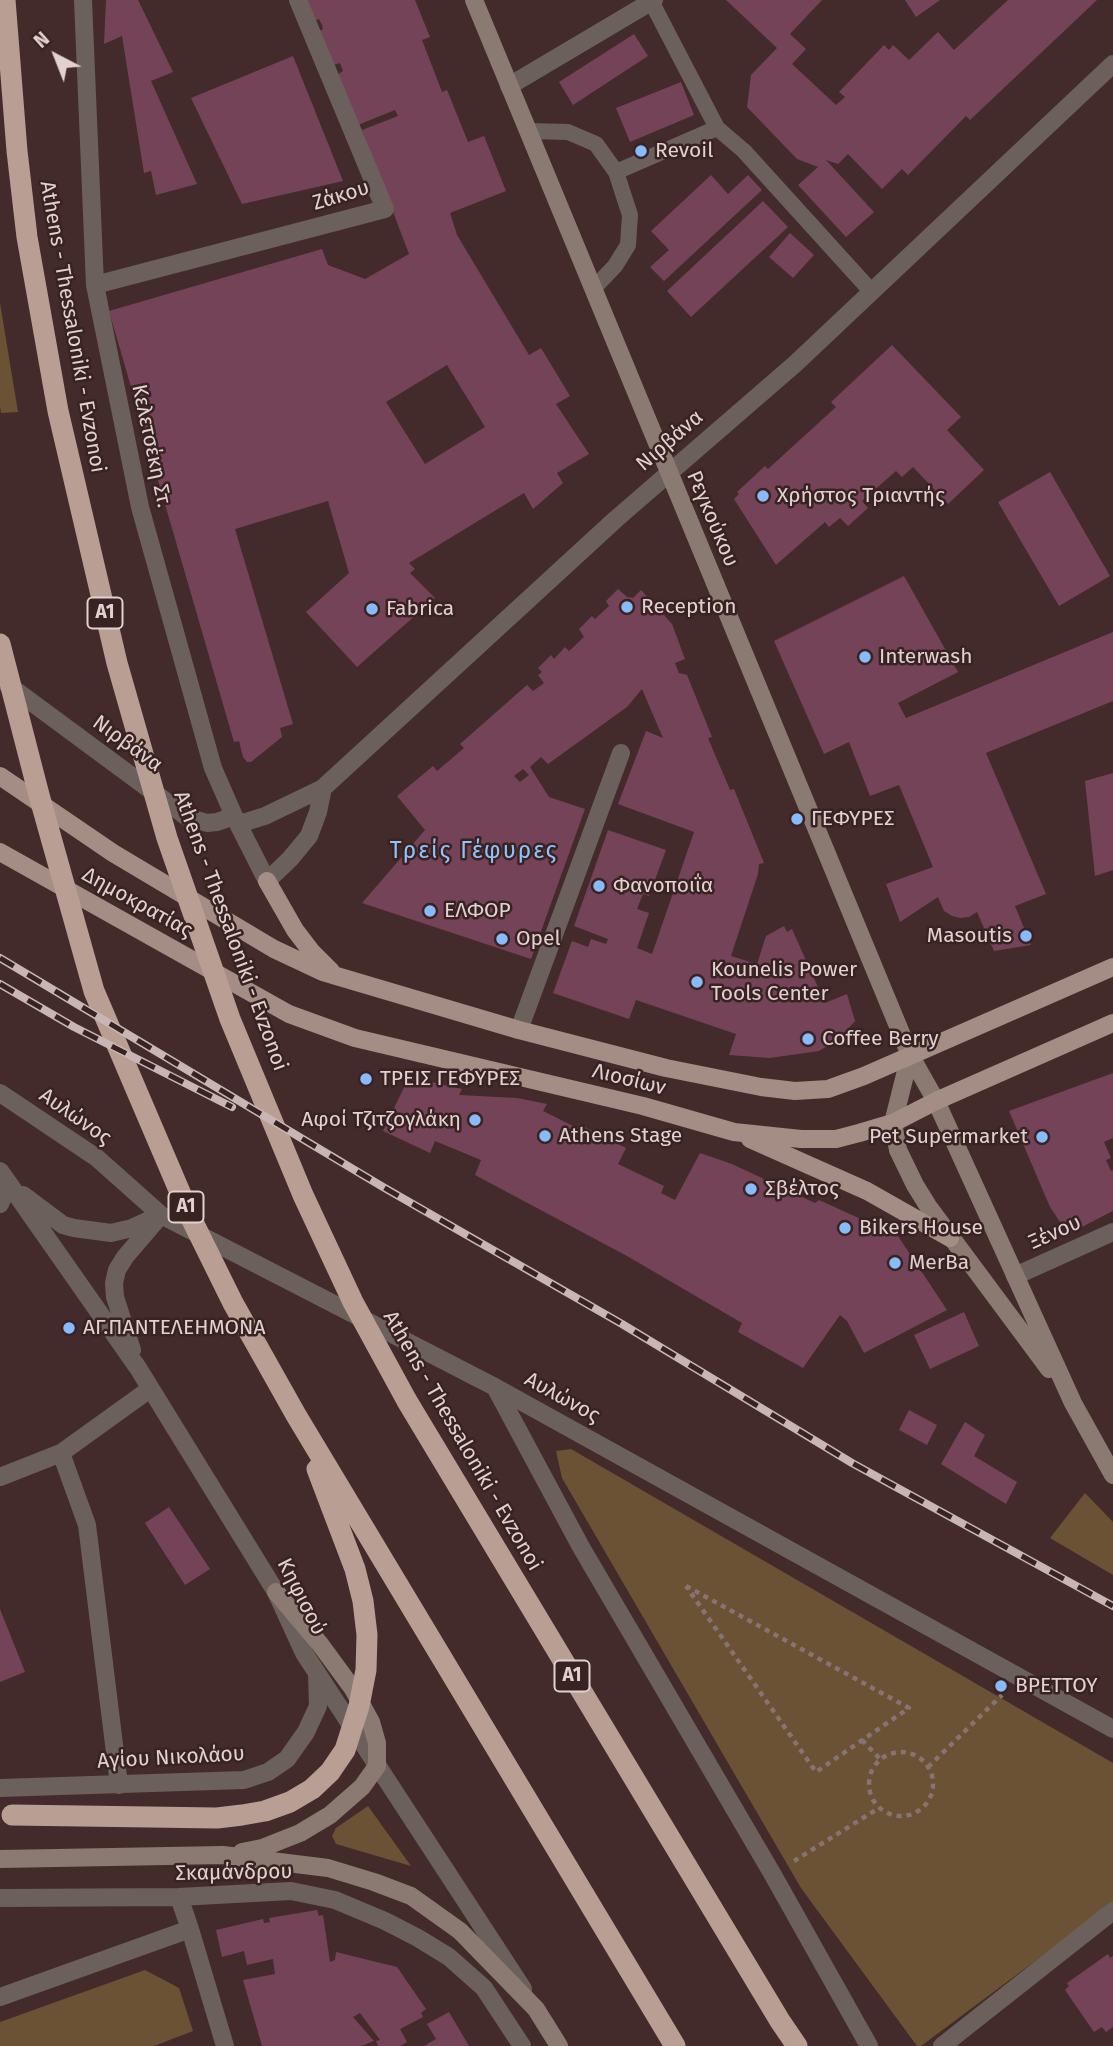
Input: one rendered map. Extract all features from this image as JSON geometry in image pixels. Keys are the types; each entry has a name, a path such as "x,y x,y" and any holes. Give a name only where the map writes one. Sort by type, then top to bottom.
{"highway":[{"name":"Athens - Thessaloniki - Evzonoi","path":"5,0 17,151 33,271 61,425 117,663 172,850 230,1018 303,1195 354,1302 407,1401 797,2046"},
{"name":"Α1","path":"0,644 94,990 191,1218 233,1303 296,1415 675,2046"},
{"path":"6,1815 217,1818 242,1815 281,1806 298,1798 320,1783 336,1765 349,1738 364,1688 367,1635 363,1601 355,1569 296,1415"}],"main road":[{"name":"Ρεγκούκου","path":"474,0 910,1055"},
{"name":"Δημοκρατίας","path":"0,776 113,853 274,949"},
{"name":"Δημοκρατίας","path":"0,852 289,1014"},
{"path":"267,881 295,930 311,951 337,975"},
{"name":"Λιοσίων","path":"274,949 323,972 519,1030 666,1068 795,1091 828,1089 1113,967"},
{"name":"Λιοσίων","path":"289,1014 355,1038 643,1106 734,1132 801,1139 836,1139 893,1122"},
{"path":"893,1122 1113,1023"},
{"path":"910,1055 936,1101 1073,1403 1113,1475"},
{"path":"910,1055 893,1122 898,1150 915,1185 950,1238 1028,1339 1073,1403"},
{"path":"734,1132 867,1191 950,1238"},
{"path":"223,1855 262,1848 300,1833 349,1800 377,1766 377,1743 371,1722 353,1689 320,1644 276,1592"},
{"path":"0,1858 223,1855 328,1868 411,1896 460,1931 536,2009"},
{"name":"Κηφισού","path":"536,2009 559,2046"}],"street":[{"name":"Κελετσέκη Στ.","path":"83,0 95,285 140,507 213,768 267,881"},
{"name":"Ζάκου","path":"95,285 385,209 298,0"},
{"path":"509,86 652,1"},
{"name":"Νιρβάνα","path":"0,679 187,817 207,823 257,819 323,788 668,472 794,364 1113,64"},
{"path":"519,1030 621,752"},
{"path":"267,881 290,859 309,835 323,788"},
{"name":"Αυλώνος","path":"0,1093 97,1158 162,1215 495,1387 1113,1729"},
{"path":"0,1204 5,1177 63,1225 74,1228 111,1233 132,1228 162,1215"},
{"name":"Κηφισού","path":"5,1177 138,1368 276,1592 304,1653 317,1674 536,2009"},
{"path":"138,1368 115,1297 114,1283 117,1270 125,1257 162,1215"},
{"name":"Ξένου","path":"1016,1276 1113,1232"},
{"path":"495,1387 581,1546 773,1875 869,2046"},
{"path":"0,1477 61,1453 150,1389"},
{"path":"61,1453 87,1525 119,1785"},
{"name":"Αγίου Νικολάου","path":"0,1788 244,1780 268,1772 287,1759 306,1732 318,1706 317,1674"},
{"name":"Σκαμάνδρου","path":"0,1898 179,1897 291,1891 335,1900 385,1921 449,1957 484,1988 523,2046"},
{"path":"179,1897 225,2046"},
{"path":"942,2046 1113,1911"},
{"path":"0,1997 190,1929"}],"lane":[{"path":"652,1 717,128 744,151 871,292"},
{"path":"616,172 717,128"},
{"path":"528,131 568,132 596,144 616,172 631,215 628,245 615,265 593,289"}],"path":[{"path":"686,1586 909,1708 862,1740 816,1772 686,1586"},
{"path":"928,1767 1020,1677"},
{"path":"862,1740 880,1759"},
{"path":"901,1752 921,1759 928,1767 933,1787 925,1805 908,1815 898,1816 879,1808 869,1789 869,1777 880,1759 901,1752"},
{"path":"773,1875 879,1808"}],"shaded area":[{"path":"0,303 18,412 1,413"},
{"path":"571,1449 1113,1763 1113,1903 921,2046 917,2046 801,1888 562,1478 556,1451"},
{"path":"1085,1493 1113,1522 1113,1575 1050,1538"},
{"path":"368,1806 411,1866 336,1844 332,1836 336,1828"},
{"path":"145,1970 179,1988 193,2031 154,2046 0,2046 0,2022"}],"building":[{"path":"106,0 138,0 173,72 151,81 197,184 156,195 151,171 144,173 122,36 104,44"},
{"path":"305,0 415,0 430,37 422,40 442,92 447,90 468,142 484,136 506,191 450,213 457,235 529,355 541,348 570,396 556,404 589,454 557,473 563,483 533,509 524,493 409,563 415,569 410,573 435,598 357,667 306,612 349,573 328,501 235,529 293,724 280,728 282,737 251,762 247,762 239,741 234,742 109,311 322,249 328,265 365,279 409,254 362,130 398,116 395,110 358,125 338,74 343,71 340,63 331,66 317,32 323,29 322,25 319,19 314,21","holes":["447,365 485,427 425,464 386,402"]},
{"path":"726,0 822,0 790,34 806,49 792,64 836,105 845,97 839,92 884,45 889,50 893,45 909,60 938,32 954,50 1008,0 1097,0 970,120 966,116 908,175 902,169 882,189 848,154 838,164 826,160 874,212 846,237 798,185 818,167 797,159 747,107 751,75 777,48"},
{"path":"905,0 940,0 916,17"},
{"path":"634,34 648,56 573,105 559,82"},
{"path":"293,56 343,181 242,204 191,98"},
{"path":"681,82 694,115 630,142 616,108"},
{"path":"711,175 728,194 748,175 762,190 664,281 650,267 669,250 651,231"},
{"path":"763,201 788,227 691,317 667,291"},
{"path":"790,233 814,255 793,278 769,257"},
{"path":"892,345 961,417 947,430 984,470 948,504 913,467 902,477 896,471 862,501 868,508 848,526 840,518 829,527 825,522 776,565 734,499 739,494 737,492 765,466 768,469 836,407 831,402"},
{"path":"1050,472 1110,576 1059,606 998,502"},
{"path":"904,576 958,672 898,703 906,718 1113,632 1113,701 986,753 1046,894 1015,906 1031,945 994,951 977,912 969,917 952,916 944,911 938,897 900,922 886,884 933,867 899,785 870,796 849,742 824,754 774,641"},
{"path":"618,589 627,597 633,598 641,590 672,624 685,659 675,663 679,673 687,675 712,737 708,738 730,790 734,789 764,863 759,864 731,956 757,964 766,936 784,926 787,932 792,929 825,1003 847,994 855,1021 839,1039 819,1051 770,1058 729,1055 736,1034 636,1000 629,1019 553,993 572,941 588,947 591,939 606,944 608,939 574,926 608,830 666,850 649,896 643,894 637,909 649,913 637,948 652,954 694,832 618,804 646,731 663,738 642,689 627,707 548,764 541,757 530,767 549,797 585,809 531,959 362,903 425,830 397,796 433,766 437,771 464,748 460,744 527,685 533,691 544,683 538,675 542,672 538,668 551,655 554,659 565,647 569,651 584,637 579,629 592,616 595,619 609,606 606,601","holes":["523,769 529,775 520,782 514,776"]},
{"path":"1113,773 1113,870 1095,876 1085,781"},
{"path":"1113,1073 1113,1138 1104,1142 1111,1158 1106,1160 1111,1171 1113,1170 1113,1211 1068,1234 1050,1207 1009,1111"},
{"path":"409,1077 462,1089 459,1095 517,1098 547,1104 543,1111 577,1128 579,1124 626,1148 618,1164 664,1186 661,1193 675,1200 700,1153 732,1164 815,1203 819,1200 898,1236 947,1310 864,1353 847,1321 840,1315 803,1368 738,1332 742,1323 627,1256 475,1175 481,1160 435,1141 430,1153 383,1131"},
{"path":"964,1312 979,1346 930,1369 914,1335"},
{"path":"909,1410 937,1425 927,1445 899,1430"},
{"path":"965,1422 985,1435 974,1456 1017,1482 1006,1504 941,1464"},
{"path":"169,1507 210,1569 185,1585 145,1523"},
{"path":"0,1609 25,1672 0,1682"},
{"path":"317,1910 319,1916 323,1915 330,1962 335,1960 336,1952 397,1967 426,2009 421,2013 423,2017 400,2029 407,2042 400,2046 378,2046 376,2041 380,2040 360,2013 353,2017 374,2041 361,2046 262,2046 243,1980 275,1974 273,1959 247,1965 244,1951 222,1957 216,1930 263,1919 264,1923 270,1922 269,1918"},
{"path":"1108,1954 1110,1958 1113,1956 1113,2027 1106,2032 1102,2027 1094,2032 1065,1990 1069,1986 1067,1983"},
{"path":"449,2012 469,2046 424,2046 436,2039 427,2024"}],"railway":[{"path":"0,958 383,1187 622,1324 852,1463 1113,1606"},
{"path":"0,984 74,1027 232,1107"}],"place":[{"name":"Revoil","path":"641,151"},
{"name":"Χρήστος Τριαντής","path":"763,496"},
{"name":"Reception","path":"627,607"},
{"name":"Fabrica","path":"372,609"},
{"name":"Interwash","path":"865,657"},
{"name":"ΓΕΦΥΡΕΣ","path":"797,819"},
{"name":"Φανοποιΐα","path":"599,886"},
{"name":"ΕΛΦΟΡ","path":"430,911"},
{"name":"Masoutis","path":"1026,936"},
{"name":"Opel","path":"502,939"},
{"name":"Kounelis Power Tools Center","path":"697,982"},
{"name":"Coffee Berry","path":"808,1039"},
{"name":"ΤΡΕΙΣ ΓΕΦΥΡΕΣ","path":"366,1079"},
{"name":"Αφοί Τζιτζογλάκη","path":"475,1120"},
{"name":"Athens Stage","path":"545,1136"},
{"name":"Pet Supermarket","path":"1042,1137"},
{"name":"Σβέλτος","path":"751,1189"},
{"name":"Bikers House","path":"845,1228"},
{"name":"MerBa","path":"895,1263"},
{"name":"ΑΓ.ΠΑΝΤΕΛΕΗΜΟΝΑ","path":"69,1328"},
{"name":"ΒΡΕΤΤΟΥ","path":"1001,1686"}],"district":[{"name":"Τρείς Γέφυρες","path":"474,852"}]}
